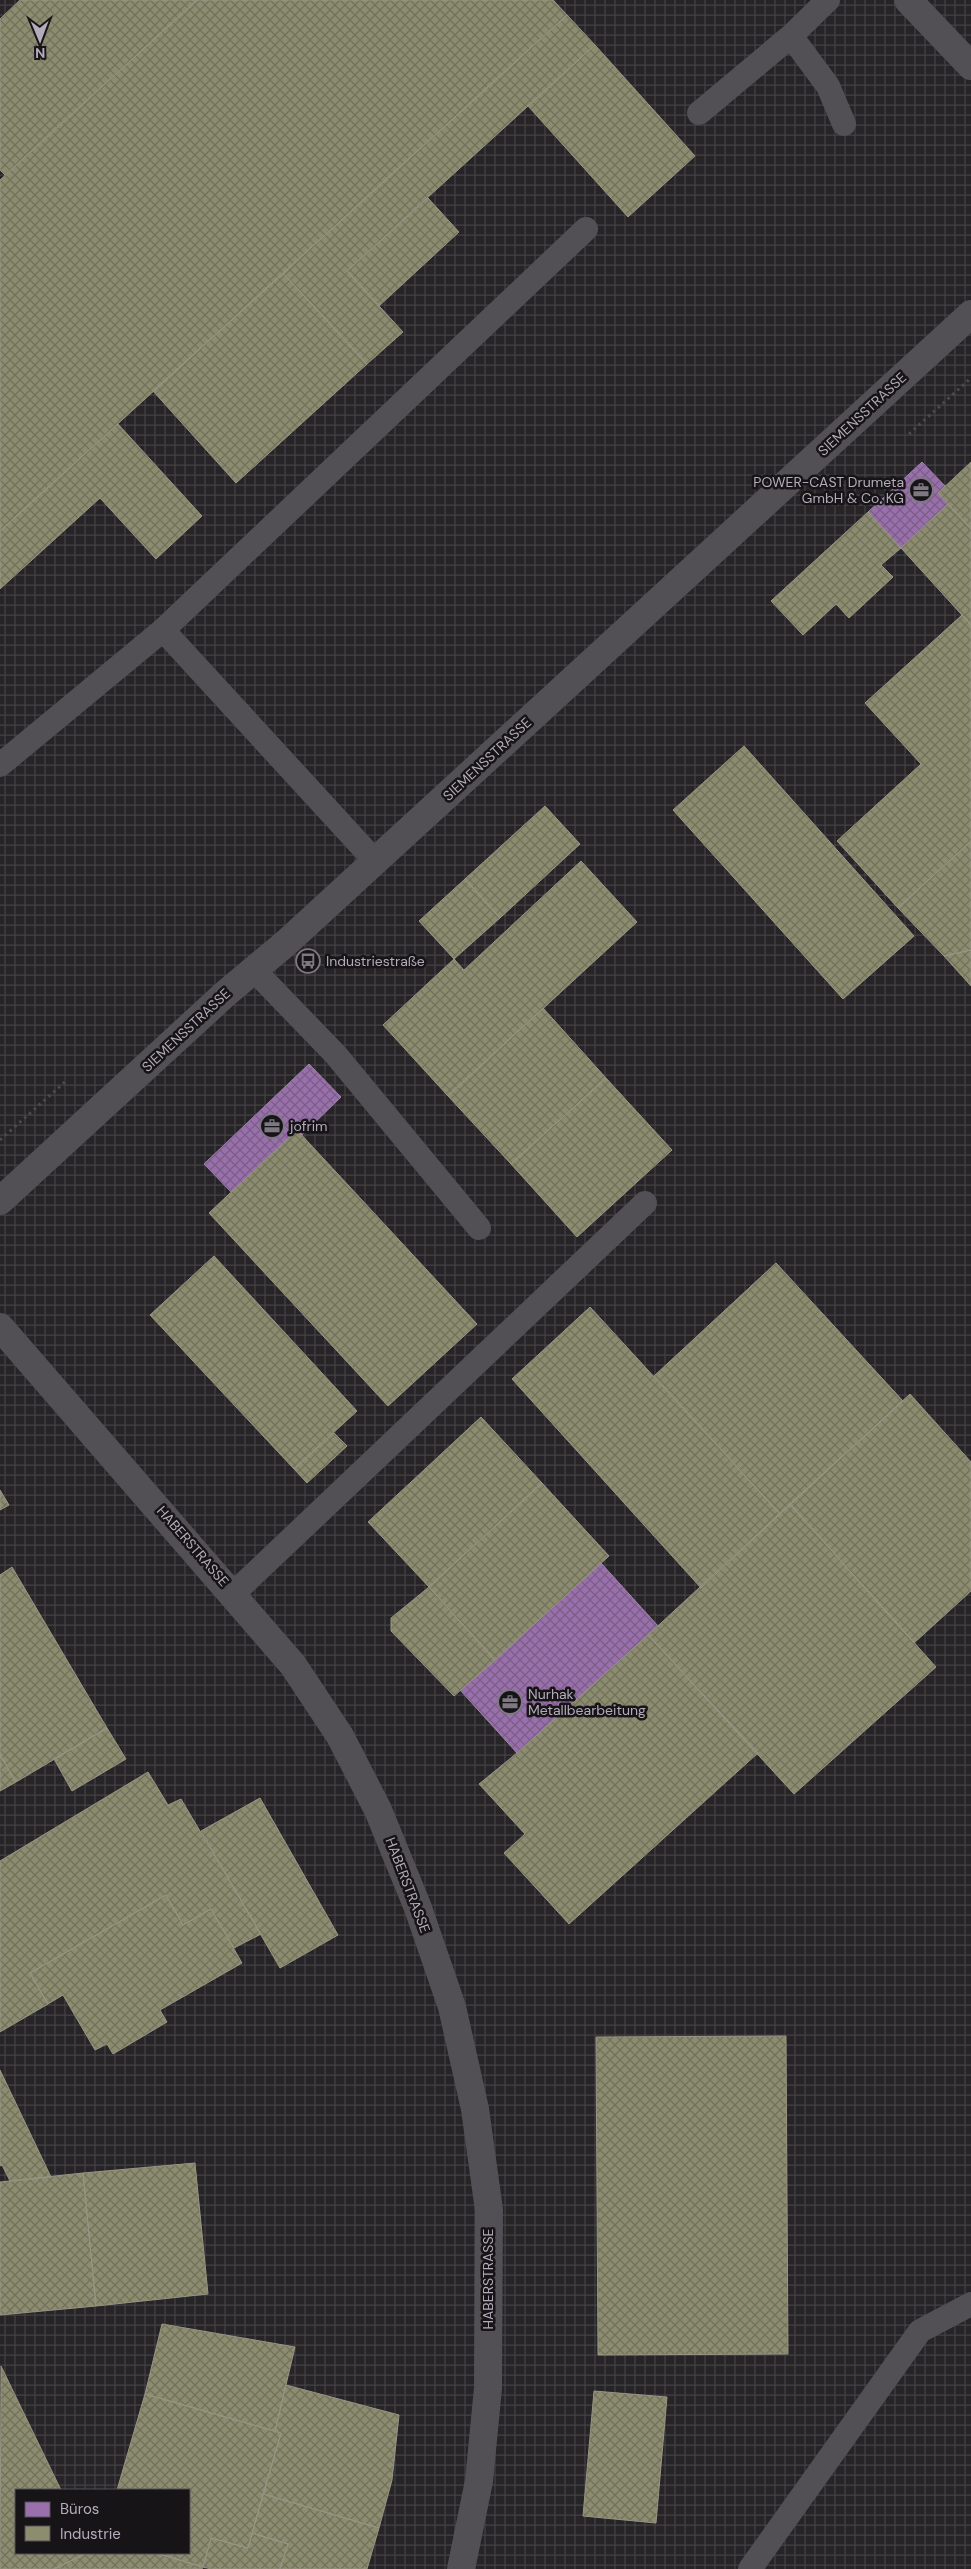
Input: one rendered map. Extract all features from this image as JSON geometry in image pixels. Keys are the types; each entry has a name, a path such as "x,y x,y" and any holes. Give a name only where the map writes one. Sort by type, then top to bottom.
{"street":[{"path":"908,0 971,66"},
{"name":"SIEMENSSTRASSE","path":"0,1201 375,862 971,314"},
{"name":"HABERSTRASSE","path":"0,1327 294,1665 340,1736 378,1810 415,1899 452,2007 475,2109 489,2210 488,2388 480,2481 461,2569"}],"lane":[{"path":"699,112 790,36 828,0"},
{"path":"790,36 828,86 844,124"},
{"path":"0,765 163,630 586,229"},
{"path":"163,630 375,862"},
{"path":"254,970 336,1055 479,1228"},
{"path":"234,1594 645,1203"},
{"path":"750,2569 920,2331 971,2304"}],"path":[{"path":"909,434 971,378"},
{"path":"0,1140 66,1081"}],"shaded area":[{"path":"0,0 971,0 971,2569 0,2569"}],"building: Büros":[{"path":"922,462 945,486 938,493 948,504 901,548 868,512"},
{"path":"309,1064 341,1097 302,1135 297,1130 232,1193 204,1164"},
{"path":"601,1563 658,1626 517,1753 460,1690"}],"building: Industrie":[{"path":"20,0 197,0 5,175 0,170 0,19"},
{"path":"197,0 553,0 567,15 0,531 0,180"},
{"path":"567,15 595,45 347,271 403,332 367,364 283,273"},
{"path":"595,45 695,156 628,217 528,106"},
{"path":"428,198 459,232 379,306 347,271"},
{"path":"283,273 367,364 236,483 153,391"},
{"path":"118,424 202,516 156,559 100,498 0,589 0,531"},
{"path":"971,462 971,529 938,493"},
{"path":"948,504 971,529 971,625 901,548"},
{"path":"868,512 901,548 881,565 893,577 849,618 836,604 803,635 771,601"},
{"path":"962,615 971,625 971,841 898,908 837,841 921,764 865,703"},
{"path":"744,746 914,936 843,999 673,810"},
{"path":"545,806 580,844 500,918 465,879"},
{"path":"971,841 971,950 944,956 898,908"},
{"path":"581,861 637,922 448,1096 383,1025 454,959 464,970"},
{"path":"465,879 500,918 454,959 419,921"},
{"path":"971,950 971,986 944,956"},
{"path":"543,1008 606,1078 511,1164 448,1096"},
{"path":"606,1078 672,1150 577,1237 511,1164"},
{"path":"297,1130 477,1324 388,1406 209,1213"},
{"path":"214,1256 357,1411 294,1469 150,1315"},
{"path":"776,1263 903,1401 780,1514 654,1376"},
{"path":"590,1307 780,1514 701,1588 512,1379"},
{"path":"910,1394 971,1462 971,1591 914,1643 790,1504"},
{"path":"481,1417 542,1483 429,1587 368,1522"},
{"path":"334,1433 347,1446 307,1483 294,1469"},
{"path":"542,1483 609,1556 495,1660 429,1587"},
{"path":"0,1490 9,1505 0,1510"},
{"path":"790,1504 936,1667 794,1794 648,1635"},
{"path":"12,1567 107,1728 16,1782 0,1755 0,1575"},
{"path":"429,1587 495,1660 454,1696 391,1631 391,1618"},
{"path":"648,1635 758,1753 569,1924 504,1853 525,1834 479,1784 517,1753"},
{"path":"107,1728 126,1759 72,1791 54,1759"},
{"path":"0,1755 16,1782 0,1791"},
{"path":"148,1772 168,1805 181,1799 261,1934 234,1948 211,1909 183,1925 166,1895 30,1973 48,2004 0,2032 0,1861"},
{"path":"260,1798 338,1935 280,1968 201,1831"},
{"path":"166,1895 183,1925 211,1909 242,1963 160,2010 167,2022 113,2054 107,2044 95,2050 63,1995 48,2004 30,1973"},
{"path":"786,2036 788,2354 598,2355 596,2037"},
{"path":"0,2070 51,2177 10,2181 2,2165 0,2166"},
{"path":"195,2163 208,2294 96,2306 83,2173"},
{"path":"83,2173 96,2306 0,2315 0,2182"},
{"path":"162,2324 295,2347 275,2431 145,2394"},
{"path":"1,2366 61,2489 15,2489 15,2554 85,2554 54,2569 0,2569"},
{"path":"286,2385 399,2415 392,2480 379,2528 263,2494 281,2433 275,2431"},
{"path":"594,2391 667,2397 656,2523 583,2516"},
{"path":"145,2394 281,2433 248,2548 211,2538 203,2567 159,2554 190,2554 190,2489 117,2489"},
{"path":"263,2494 379,2528 367,2569 280,2569 288,2544 252,2533"},
{"path":"252,2533 288,2544 280,2569 211,2569 203,2567 211,2538 248,2548"},
{"path":"85,2554 159,2554 203,2567 202,2569 54,2569"}],"place":[{"name":"POWER-CAST Drumeta GmbH & Co. KG","path":"921,490"},
{"name":"Industriestraße","path":"308,961"},
{"name":"jofrim","path":"272,1126"},
{"name":"Nurhak Metallbearbeitung","path":"510,1702"}]}
